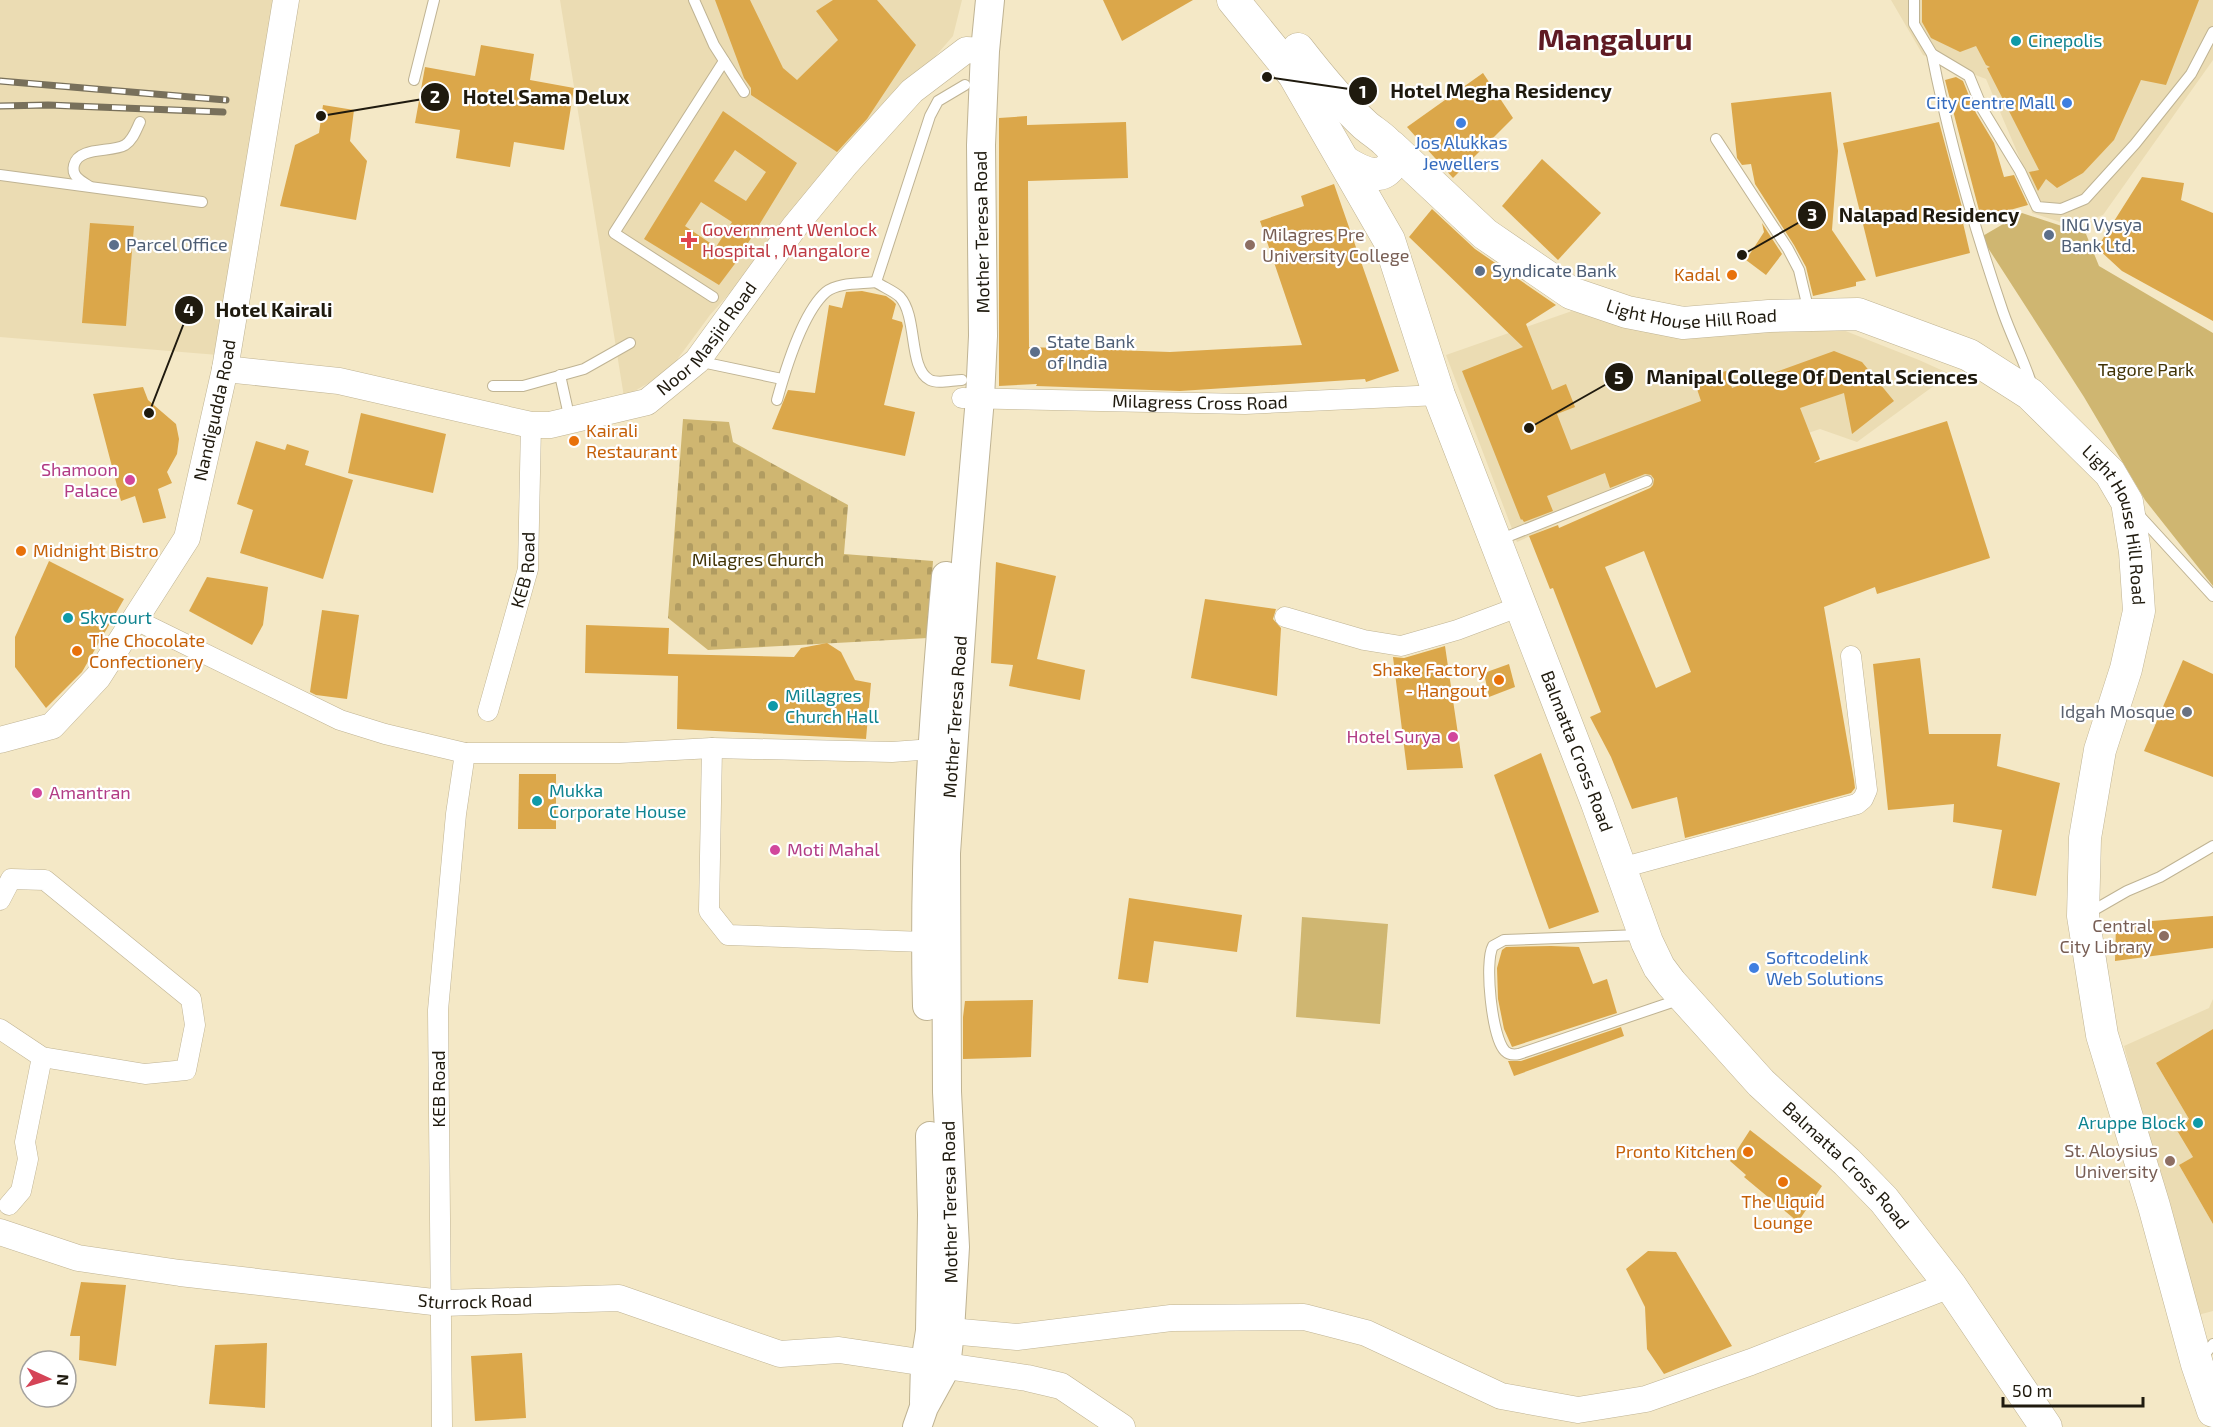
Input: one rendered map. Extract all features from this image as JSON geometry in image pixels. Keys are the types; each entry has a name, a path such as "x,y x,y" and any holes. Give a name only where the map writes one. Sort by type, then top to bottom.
{"main road":[{"path":"935,1365 930,1331 943,1247 925,942 927,844 942,620 968,392 964,289 963,135 965,85 975,50 972,0"},
{"name":"Mother Teresa Road","path":"920,1417 935,1365 950,1331 943,1247 947,1092 946,853 966,562 968,392 983,336 981,145 975,50 990,0"},
{"name":"Balmatta Cross Road","path":"1233,0 1294,75 1389,240 1439,395 1621,868 1644,935 1659,967 1761,1083 1847,1162 1884,1200 1950,1285 2046,1427"},
{"name":"Light House Hill Road","path":"1257,0 1334,93 1364,123 1425,176 1485,234 1571,293 1627,312 1683,323 1769,316 1858,314 1969,355 2037,400 2110,473 2127,502 2135,552 2139,611 2126,669 2100,750 2085,838 2083,916 2102,1035 2154,1206 2206,1363 2213,1411"},
{"path":"1345,162 1365,172 1380,174 1388,170 1394,162 1390,146"},
{"path":"1389,240 1382,213 1388,196 1397,182 1425,176"}],"street":[{"name":"Nandigudda Road","path":"0,740 51,726 98,677 187,538 225,369 286,0"},
{"name":"Noor Masjid Road","path":"225,369 339,381 531,425 550,425 647,402 697,361 795,226 846,164 912,91 975,50"},
{"name":"Milagress Cross Road","path":"968,392 1245,404 1439,395"},
{"name":"KEB Road","path":"488,711 528,569 531,425"},
{"path":"1286,617 1364,640 1401,646 1457,630 1521,606"},
{"path":"136,620 340,720 385,734 465,753 619,753 712,748 892,752 933,749"},
{"path":"1621,868 1857,804 1863,799 1867,790 1851,656"},
{"path":"712,748 709,911 728,935 925,942"},
{"name":"KEB Road","path":"442,1427 438,1010 456,814 465,753"},
{"path":"0,900 11,879 45,880 191,999 195,1024 186,1070 145,1074 42,1056 0,1029"},
{"path":"1,1233 9,1205 9,1189 16,1158 26,1142 42,1056"},
{"name":"Sturrock Road","path":"1,1233 78,1258 180,1273 442,1303 619,1298 780,1354 839,1350 1027,1378 1061,1386 1122,1427"},
{"path":"950,1331 1017,1336 1171,1318 1304,1317 1366,1333 1501,1396 1578,1410 1646,1399 1751,1362 1950,1285"}],"lane":[{"path":"414,80 434,0"},
{"path":"694,0 714,45 744,92"},
{"path":"1914,0 1914,24 1932,54 1942,105 1980,242 2014,342 2026,366 2037,400"},
{"path":"1932,54 1969,76 1983,110 2020,171 2037,207 2061,209 2085,199 2135,144 2191,74 2213,32"},
{"path":"712,297 614,233 724,61"},
{"path":"876,282 930,116 938,101 965,85"},
{"path":"92,188 78,179 75,174 74,168 78,158 83,154 115,149 124,145 131,140 140,122"},
{"path":"1716,139 1799,270 1809,315"},
{"path":"0,175 202,202"},
{"path":"777,400 782,379 803,327 816,304 828,291 850,284 876,282 900,298 912,324 916,355 922,374 932,381 968,392"},
{"path":"493,386 523,386 584,369 630,343"},
{"path":"697,361 782,379"},
{"path":"560,375 570,420"},
{"path":"1496,542 1547,519 1647,481"},
{"path":"2127,502 2213,596"},
{"path":"2083,916 2127,891 2160,877 2213,846"},
{"path":"1644,935 1504,940 1493,946 1488,962 1489,981 1498,1034 1504,1050 1507,1053 1519,1054 1684,998"}],"shaded area":[{"path":"0,0 274,0 218,355 0,337"},
{"name":"Government Wenlock Hospital , Mangalore","path":"560,0 962,0 953,36 859,144 846,164 710,315 668,372 624,397"},
{"name":"City Centre Mall","path":"1891,0 2213,0 2213,60 2103,215 2073,226 2032,213 2021,161 1986,79 1923,55"},
{"path":"1572,311 1611,322 1843,330 1950,374 1857,442 1820,429 1610,500 1517,542 1446,355"},
{"name":"St. Aloysius University","path":"2213,999 2213,1029 2156,1063 2189,1119 2176,1127 2193,1157 2179,1165 2213,1224 2213,1311 2194,1316 2124,1046 2209,1008"}],"green space":[{"name":"Tagore Park","path":"2022,213 2086,234 2099,266 2213,333 2213,586 2145,500 2084,397 1981,237"},
{"name":"Milagres Church","path":"683,419 729,422 733,442 848,505 844,554 933,561 928,638 708,650 668,618"},
{"path":"1302,917 1388,924 1380,1024 1296,1017"}],"building":[{"path":"715,0 750,0 783,68 797,80 838,40 816,11 833,0 877,0 916,45 867,119 837,152 751,95 751,88 744,78"},
{"path":"1103,0 1193,0 1122,41"},
{"name":"City Centre Mall","path":"1922,0 2199,0 2166,85 2141,80 2114,140 2083,173 2057,188 2046,179 2038,191 2029,172 2039,170 1987,68 1990,67 1986,65 1976,46 1960,52 1931,38 1922,22"},
{"path":"481,45 534,54 530,80 574,88 564,150 514,142 510,167 456,158 460,130 415,123 425,67 475,76"},
{"name":"Jos Alukkas Jewellers","path":"1483,73 1513,118 1453,178 1407,127"},
{"path":"1956,77 1963,81 1976,113 1994,143 2004,177 2014,175 2028,205 1981,218 1945,80"},
{"path":"1831,92 1838,151 1832,230 1866,280 1856,282 1856,286 1813,296 1806,267 1755,184 1751,164 1742,165 1737,158 1731,103"},
{"path":"323,105 354,110 350,141 367,161 356,220 280,206 295,145 319,133"},
{"path":"723,111 797,163 737,261 719,285 644,239","holes":["735,150 766,172 746,201 714,181","701,202 732,222 716,247 685,226"]},
{"path":"1027,116 1027,125 1126,122 1128,178 1028,181 1029,347 1170,352 1302,345 1260,221 1304,206 1301,196 1334,184 1399,371 1366,382 1365,379 1180,391 1036,386 1037,384 999,386 999,118"},
{"path":"1939,122 1966,222 1963,223 1970,253 1876,277 1843,143"},
{"path":"1542,159 1601,213 1558,260 1502,206"},
{"path":"2142,177 2184,183 2181,200 2213,213 2213,321 2122,271 2097,248"},
{"path":"1432,209 1475,249 1556,305 1526,324 1552,390 1566,384 1575,407 1557,414 1571,450 1701,401 1694,380 1726,371 1732,388 1834,351 1862,362 1894,401 1852,434 1844,393 1800,408 1820,459 1814,463 1947,421 1990,558 1877,594 1875,587 1824,607 1854,780 1855,788 1851,793 1685,838 1677,797 1632,809 1611,757 1590,717 1601,712 1553,588 1550,589 1529,536 1558,525 1559,528 1650,488 1654,479 1651,475 1645,474 1610,488 1605,473 1547,496 1553,511 1524,522 1521,520 1462,371 1523,347 1409,237","holes":["1644,551 1691,672 1656,688 1605,567"]},
{"path":"90,223 134,226 126,326 82,323"},
{"path":"1762,223 1782,254 1766,275 1746,260 1764,232"},
{"path":"862,291 886,296 893,301 896,304 892,319 902,322 903,326 884,405 915,412 905,456 772,429 788,390 815,393 829,305 842,308 846,292"},
{"path":"143,387 148,400 176,424 179,439 177,454 167,472 172,483 158,489 166,518 143,523 135,496 121,501 93,394"},
{"path":"361,413 446,434 433,493 348,473"},
{"path":"256,441 285,450 287,444 309,451 305,465 353,480 323,579 240,553 253,510 237,504"},
{"name":"Skycourt","path":"49,561 124,599 82,672 46,708 15,667 15,637"},
{"path":"996,562 1056,576 1037,659 1085,670 1080,700 1009,686 1013,665 991,663"},
{"path":"207,577 268,587 263,625 252,645 189,611"},
{"path":"1205,599 1276,609 1273,619 1281,628 1277,696 1191,678"},
{"path":"322,610 359,615 347,699 316,695 310,692"},
{"name":"Millagres Church Hall","path":"586,625 669,628 668,654 794,657 801,648 827,643 841,652 855,680 871,683 866,739 677,729 678,676 585,673"},
{"path":"1445,646 1463,768 1407,770 1393,657 1404,658"},
{"path":"1920,658 1929,734 2001,734 1997,766 2060,783 2036,896 1992,888 2002,830 1953,822 1954,804 1888,810 1873,664"},
{"name":"Idgah Mosque","path":"2183,660 2213,674 2213,777 2144,751"},
{"name":"Shake Factory - Hangout","path":"1509,664 1515,687 1489,697 1484,673"},
{"path":"1541,753 1599,912 1549,929 1494,775"},
{"name":"Mukka Corporate House","path":"519,774 556,774 556,829 518,829"},
{"path":"1129,898 1242,915 1237,952 1154,941 1148,983 1118,979"},
{"name":"Central City Library","path":"2213,916 2213,948 2115,961 2116,924"},
{"path":"1506,947 1579,947 1593,984 1607,979 1617,1013 1512,1047 1504,1029 1498,999 1497,968 1502,950"},
{"path":"1033,1000 1031,1057 963,1059 965,1001"},
{"path":"1621,1027 1624,1036 1514,1076 1508,1061 1521,1061"},
{"name":"Aruppe Block","path":"2213,1029 2213,1224 2179,1165 2193,1157 2175,1127 2189,1119 2156,1063"},
{"name":"The Liquid Lounge","path":"1750,1130 1822,1186 1798,1222 1744,1177 1746,1175 1730,1161"},
{"path":"1648,1251 1676,1252 1732,1346 1664,1374 1647,1349 1645,1307 1626,1269"},
{"path":"81,1282 126,1285 116,1366 79,1360 80,1336 70,1336"},
{"path":"267,1343 265,1408 209,1404 215,1345"},
{"path":"522,1353 526,1418 475,1421 471,1356"}],"railway":[{"path":"0,81 226,100"},
{"path":"0,106 48,105 223,112"}],"place":[{"name":"Cinepolis","path":"2016,41"},
{"name":"Hotel Megha Residency","path":"1267,77"},
{"name":"City Centre Mall","path":"2067,103"},
{"name":"Hotel Sama Delux","path":"321,116"},
{"name":"Jos Alukkas Jewellers","path":"1461,123"},
{"name":"ING Vysya Bank Ltd.","path":"2049,235"},
{"name":"Government Wenlock Hospital , Mangalore","path":"689,240"},
{"name":"Parcel Office","path":"114,245"},
{"name":"Milagres Pre University College","path":"1250,245"},
{"name":"Nalapad Residency","path":"1742,255"},
{"name":"Syndicate Bank","path":"1480,271"},
{"name":"Kadal","path":"1732,275"},
{"name":"State Bank of India","path":"1035,352"},
{"name":"Hotel Kairali","path":"149,413"},
{"name":"Manipal College Of Dental Sciences","path":"1529,428"},
{"name":"Kairali Restaurant","path":"574,441"},
{"name":"Shamoon Palace","path":"130,480"},
{"name":"Midnight Bistro","path":"21,551"},
{"name":"Skycourt","path":"68,618"},
{"name":"The Chocolate Confectionery","path":"77,651"},
{"name":"Shake Factory - Hangout","path":"1499,680"},
{"name":"Millagres Church Hall","path":"773,706"},
{"name":"Idgah Mosque","path":"2187,712"},
{"name":"Hotel Surya","path":"1453,737"},
{"name":"Amantran","path":"37,793"},
{"name":"Mukka Corporate House","path":"537,801"},
{"name":"Moti Mahal","path":"775,850"},
{"name":"Central City Library","path":"2164,936"},
{"name":"Softcodelink Web Solutions","path":"1754,968"},
{"name":"Aruppe Block","path":"2198,1123"},
{"name":"Pronto Kitchen","path":"1748,1152"},
{"name":"St. Aloysius University","path":"2170,1161"},
{"name":"The Liquid Lounge","path":"1783,1182"}],"district":[{"name":"Mangaluru","path":"1615,40"}]}
